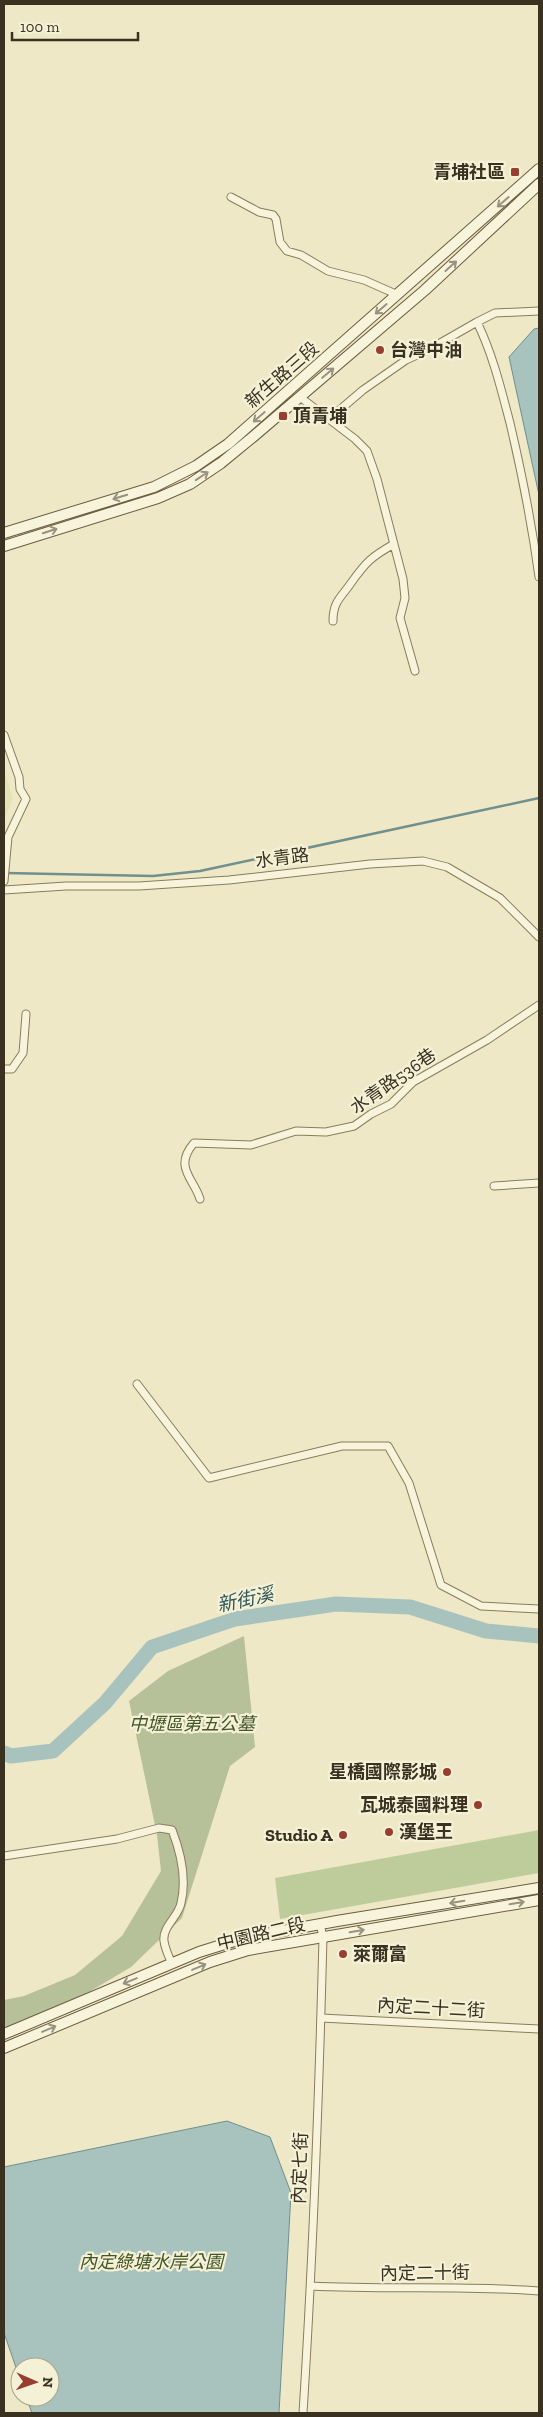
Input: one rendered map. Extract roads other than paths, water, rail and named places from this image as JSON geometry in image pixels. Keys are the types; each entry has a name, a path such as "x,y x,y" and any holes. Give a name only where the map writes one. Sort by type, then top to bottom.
{"main road":[{"name":"新生路三段","path":"4,533 154,487 196,466 228,444 539,169"},
{"name":"新生路三段","path":"4,546 158,498 190,484 221,463 425,290 539,184"},
{"name":"中園路二段","path":"4,2034 172,1964 244,1938 539,1888"},
{"name":"中園路二段","path":"4,2048 210,1962 248,1950 539,1900"}],"street":[{"path":"231,197 259,212 273,215 276,219 280,242 287,251 301,255 328,271 364,280 398,295"},
{"path":"329,419 363,390 406,360 428,350 477,322 495,313 539,311"},
{"path":"477,322 496,369 510,426 532,526 539,577"},
{"path":"300,397 355,439 367,451 377,479 394,544 405,598 400,618 415,671"},
{"path":"333,621 338,598 351,584 360,569 374,555 394,544"},
{"path":"4,735 19,777 20,789 26,799 8,837 4,880"},
{"name":"水青路","path":"4,890 66,886 139,886 219,880 370,864 424,861 447,867 500,898 539,937"},
{"name":"水青路536巷","path":"200,1199 189,1180 186,1170 187,1151 194,1143 251,1145 296,1131 326,1132 354,1126 371,1114 391,1104 414,1082 487,1040 539,1005"},
{"path":"4,1069 12,1069 23,1053 26,1014"},
{"path":"494,1186 539,1183"},
{"path":"138,1384 209,1478 342,1446 388,1446 409,1483 441,1585 481,1606 539,1609"},
{"path":"4,1856 117,1839 159,1828 172,1830 183,1865 183,1886 179,1911 164,1934 164,1942 172,1964"},
{"name":"內定七街","path":"303,2413 311,2286 321,2018 323,1937 320,1924"},
{"name":"內定二十二街","path":"321,2018 539,2029"},
{"name":"內定二十街","path":"311,2286 369,2289 490,2287 539,2291"}],"water":[{"path":"539,328 539,495 509,357 534,329"},
{"name":"內定綠塘水岸公園","path":"227,2121 270,2137 291,2193 279,2413 32,2413 30,2407 60,2407 60,2357 12,2357 4,2333 4,2167"}],"waterway":[{"path":"5,873 153,876 200,871 539,798"},
{"name":"新街溪","path":"4,1753 11,1756 53,1751 105,1703 152,1647 235,1619 336,1604 410,1607 486,1631 539,1636"}],"place":[{"name":"青埔社區","path":"515,172"},
{"name":"台灣中油","path":"380,350"},
{"name":"頂青埔","path":"283,416"},
{"name":"星橋國際影城","path":"447,1772"},
{"name":"瓦城泰國料理","path":"478,1805"},
{"name":"漢堡王","path":"389,1832"},
{"name":"Studio A","path":"343,1835"},
{"name":"萊爾富","path":"343,1954"}],"park label":[{"name":"中壢區第五公墓","path":"192,1724"}]}
